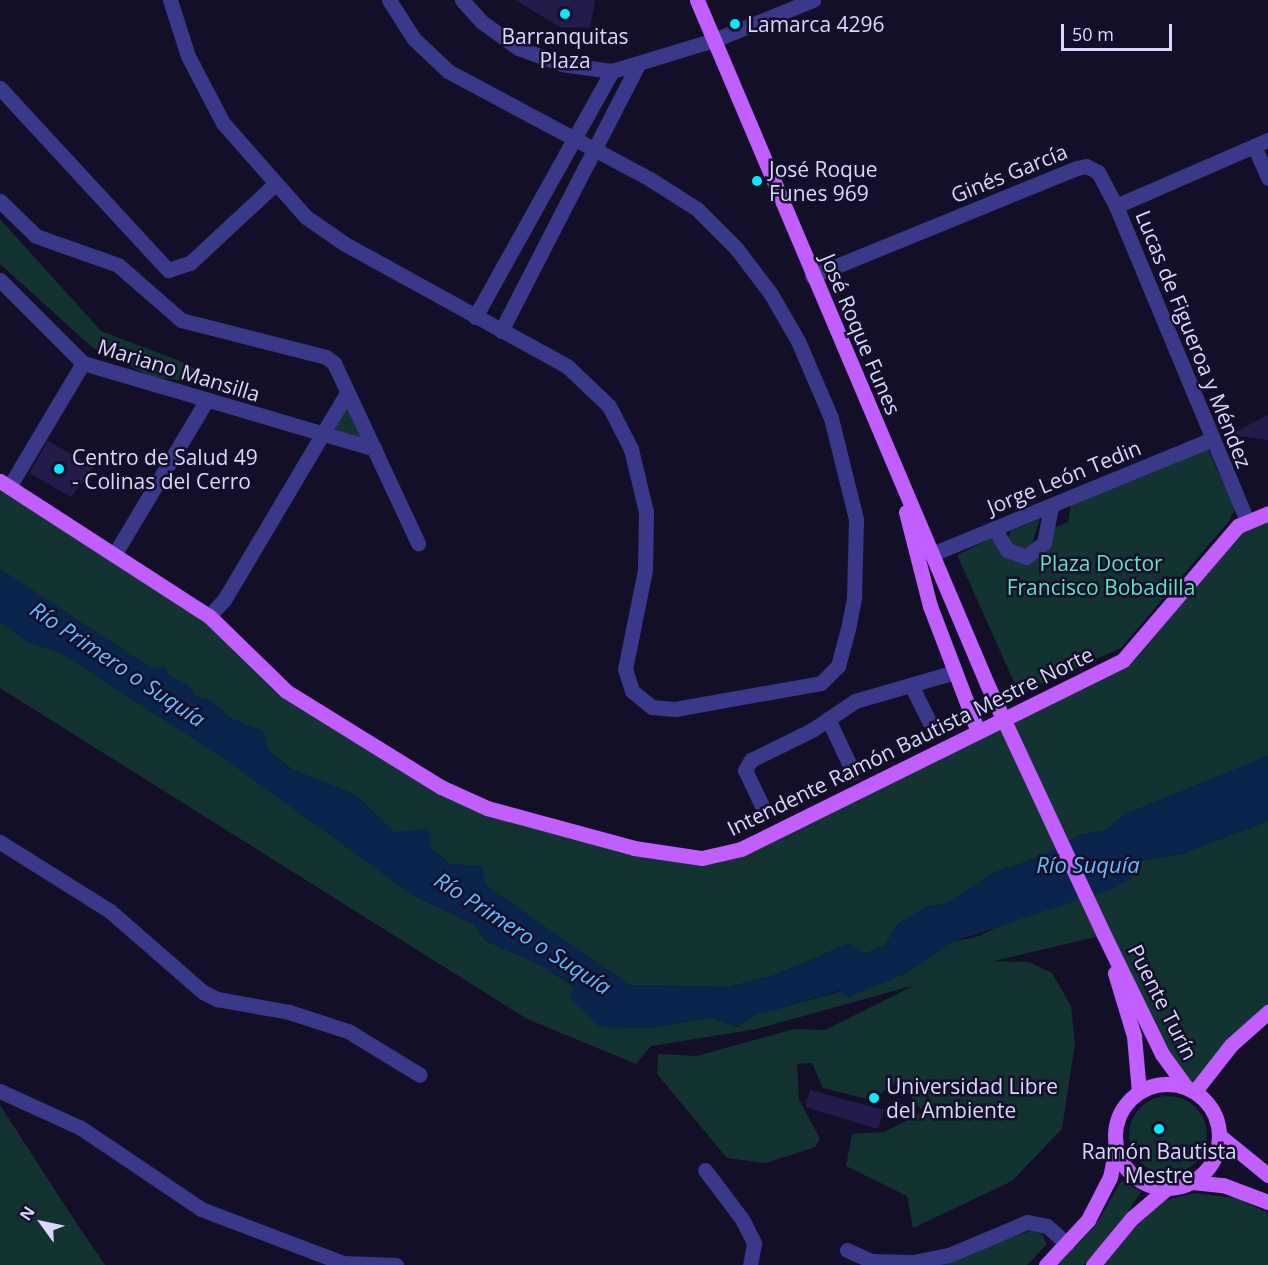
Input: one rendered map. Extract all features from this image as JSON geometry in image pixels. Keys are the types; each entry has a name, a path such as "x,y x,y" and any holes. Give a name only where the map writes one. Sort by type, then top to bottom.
{"main road":[{"name":"José Roque Funes","path":"697,0 812,276 987,684"},
{"path":"893,463 930,606 977,729"},
{"name":"Intendente Ramón Bautista Mestre Norte","path":"5,484 209,616 286,691 371,747 469,801 634,848 687,857 741,849 1134,652 1247,521 1268,513"},
{"name":"Puente Turín","path":"987,684 1162,1054 1190,1089"},
{"name":"Puente Turín","path":"1104,935 1134,1036 1139,1092"},
{"path":"1190,1089 1231,1045 1268,1012"},
{"path":"1046,1265 1068,1244 1100,1200 1116,1149 1117,1123 1139,1092 1157,1085 1190,1089 1213,1110 1220,1136 1215,1158 1192,1182"},
{"path":"1220,1136 1268,1175"},
{"path":"1116,1149 1130,1173 1166,1189"},
{"path":"1093,1265 1132,1218 1166,1189 1192,1182 1223,1185 1268,1203"}],"street":[{"path":"170,0 188,56 223,123 275,184 323,230 583,378 609,406 631,449 642,479 647,544 625,669 632,692 652,707 675,709 821,683 830,677 838,666 854,597 856,519 841,450 818,384 771,294 718,228 672,191 448,71 414,39 389,0"},
{"path":"462,0 482,22 519,48 562,64 612,71 637,66 714,40 813,0"},
{"path":"501,331 597,152 637,66"},
{"path":"476,317 612,71"},
{"path":"0,88 168,270 190,263 275,184"},
{"path":"1116,206 1261,143 1268,178"},
{"name":"Ginés García","path":"812,276 1086,166 1098,172 1116,206"},
{"path":"0,201 36,236 118,265 181,320 326,357 334,363 418,543"},
{"name":"Lucas de Figueroa y Méndez","path":"1116,206 1247,521"},
{"name":"Mariano Mansilla","path":"0,280 7,297 83,363 320,437 375,449"},
{"path":"5,484 83,363"},
{"path":"209,616 224,600 347,393"},
{"path":"114,555 206,401"},
{"name":"Jorge León Tedin","path":"932,554 1212,439"},
{"path":"994,528 1007,550 1026,557 1044,543 1051,506"},
{"path":"763,808 746,766 855,701 955,672"},
{"path":"911,685 931,725"},
{"path":"828,719 853,772"},
{"path":"0,842 110,911 203,992 217,999 289,1012 348,1031 420,1075"},
{"path":"0,1091 81,1128 201,1209 349,1264 396,1265"},
{"path":"705,1170 750,1235 754,1256 750,1265"},
{"path":"847,1250 872,1261 913,1262 949,1255 1027,1222 1047,1226 1068,1244"}],"green space":[{"path":"0,219 101,331 185,363 222,385 152,377 93,348 0,264"},
{"path":"346,400 369,444 334,433"},
{"name":"Plaza Doctor Francisco Bobadilla","path":"1208,449 1235,509 1229,521 1121,648 1019,693 957,555 994,537 1003,556 1020,562 1052,529 1068,522 1071,504"},
{"path":"0,488 209,616 272,679 469,801 634,848 719,856 1107,668 1229,537 1268,513 1268,756 1126,814 1104,831 1081,835 1037,858 993,873 948,903 926,907 898,924 885,946 864,954 848,944 775,975 729,987 629,985 486,886 481,866 450,864 432,849 394,832 356,795 293,770 269,752 262,731 232,719 210,700 196,697 187,684 152,669 0,569"},
{"path":"1040,519 1031,547 1018,551 1007,539 1011,531"},
{"path":"0,622 28,642 61,653 228,761 413,895 473,924 486,941 541,965 652,1028 710,1017 738,1027 754,1015 902,975 952,942 979,936 1122,864 1181,854 1268,821 1268,1012 1195,1091 1186,1087 1104,935 994,961 1029,962 1052,973 1071,1006 1075,1043 1062,1129 1012,1181 913,1228 907,1196 846,1166 852,1134 884,1132 923,1112 899,1081 871,1100 823,1088 812,1063 797,1064 799,1099 820,1139 815,1147 766,1163 727,1158 657,1074 658,1054 697,1056 794,1029 825,1030 915,985 757,1029 651,1046 636,1064 527,1019 0,688"},
{"path":"1160,1096 1176,1096 1190,1102 1201,1113 1207,1127 1207,1143 1201,1157 1190,1168 1176,1174 1160,1174 1146,1168 1135,1157 1129,1143 1129,1127 1135,1113 1146,1102"},
{"path":"0,1105 75,1221 105,1265 0,1265"},
{"path":"1122,1180 1141,1192 1115,1231 1083,1265 1056,1265 1098,1221"},
{"path":"1194,1193 1236,1198 1268,1213 1268,1265 1102,1265 1158,1202"},
{"path":"1030,1231 1041,1232 1047,1244 1027,1265 933,1265"}],"water":[{"name":"Río Suquía","path":"0,569 152,669 166,668 169,676 187,684 196,697 210,700 232,719 263,731 269,753 293,770 356,795 394,832 429,829 432,849 450,864 482,866 486,886 629,985 729,987 775,975 848,944 865,954 885,946 898,924 926,907 948,903 993,873 1037,858 1081,835 1104,831 1126,814 1268,756 1268,821 1181,854 1122,864 1132,878 1112,889 952,942 902,975 848,997 839,991 754,1015 738,1027 710,1017 652,1028 600,1027 570,998 574,988 541,965 486,941 473,924 413,895 228,761 61,653 28,642 0,622"}],"building":[{"name":"Barranquitas Plaza","path":"515,0 595,0 590,28 560,27"},
{"path":"1268,415 1268,440 1229,435"},
{"name":"Centro de Salud 49 - Colinas del Cerro","path":"48,441 94,467 71,497 29,473"},
{"name":"Universidad Libre del Ambiente","path":"810,1090 884,1110 878,1129 805,1107"}],"place":[{"name":"Barranquitas Plaza","path":"565,14"},
{"name":"Lamarca 4296","path":"735,24"},
{"name":"José Roque Funes 969","path":"757,181"},
{"name":"Centro de Salud 49 - Colinas del Cerro","path":"59,469"},
{"name":"Universidad Libre del Ambiente","path":"874,1098"},
{"name":"Ramón Bautista Mestre","path":"1159,1129"}],"water label":[{"name":"Río Primero o Suquía","path":"118,664"},
{"name":"Río Primero o Suquía","path":"523,933"}]}
